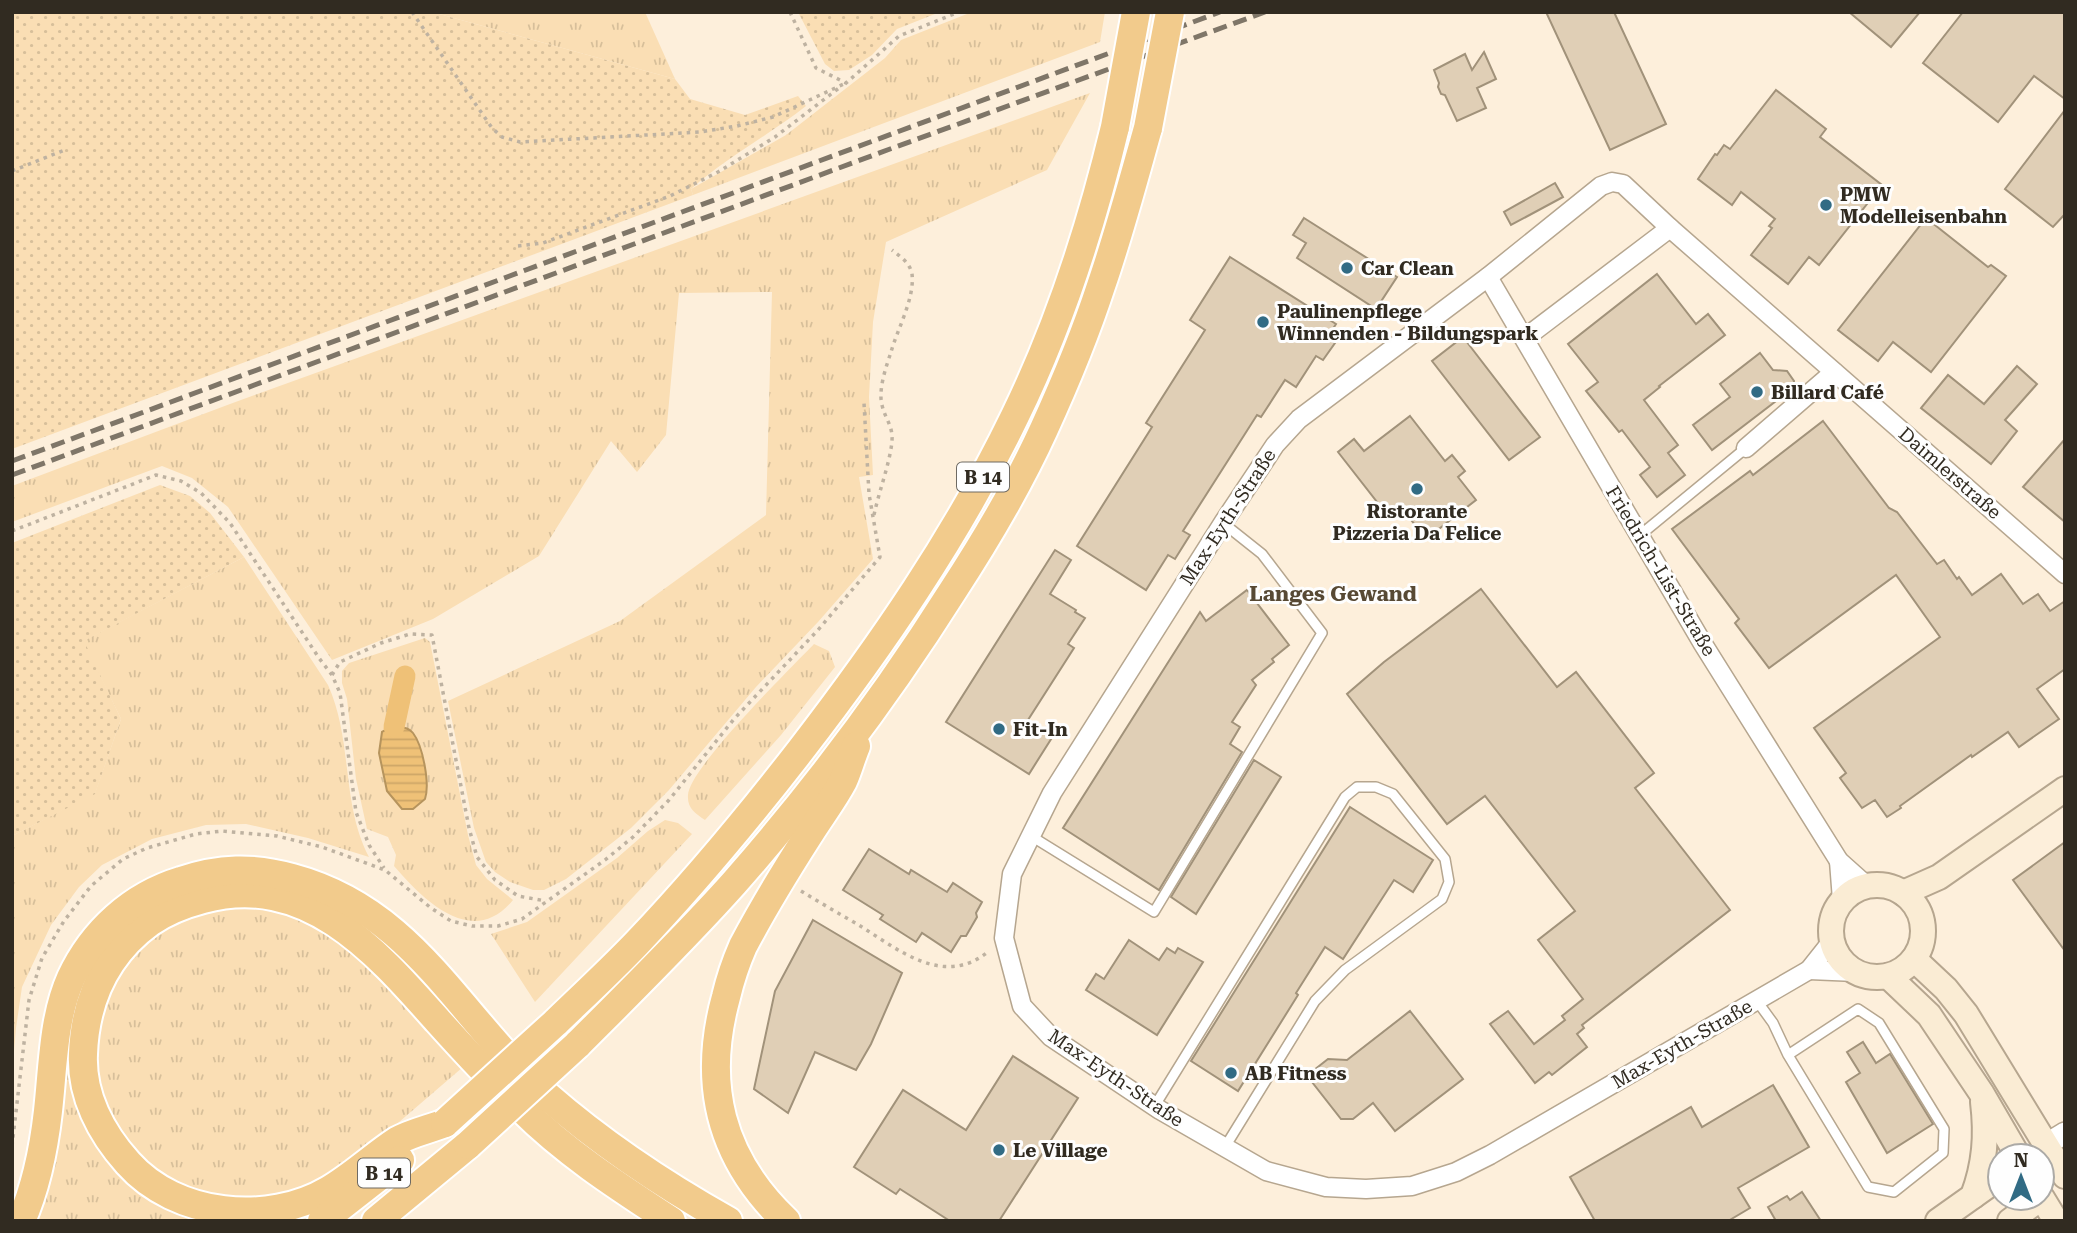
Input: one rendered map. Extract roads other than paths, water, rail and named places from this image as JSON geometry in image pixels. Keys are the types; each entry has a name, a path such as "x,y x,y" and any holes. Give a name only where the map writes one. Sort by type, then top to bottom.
{"highway":[{"name":"B 14","path":"322,1221 445,1123 555,1023 636,944 709,863 772,787 838,703 898,616 980,483 1044,352 1073,278 1100,192 1136,12"},
{"name":"B 14","path":"376,1221 468,1145 577,1045 733,883 866,720 927,631 1009,498 1044,430 1073,362 1101,287 1148,128 1170,12"},
{"path":"786,1221 767,1203 747,1176 722,1118 715,1061 718,1027 742,949 842,781 866,720"},
{"path":"21,1221 38,1167 61,1011 71,979 88,949 112,920 132,902 161,887 201,874 237,869 277,873 318,884 349,899 378,918 410,945 492,1040 545,1094 607,1145 673,1190 728,1221"},
{"path":"445,1123 400,1139 328,1191 294,1204 259,1211 222,1210 192,1204 163,1191 136,1172 114,1148 97,1122 87,1092 82,1063 83,1032 89,1008 99,981 114,956 158,917 187,903 218,895 248,893 308,906 339,924 366,945 525,1112 574,1154 671,1221"}],"main road":[{"path":"1903,893 1939,877 2065,789"},
{"path":"1832,941 1843,962 1856,972 1874,978 1888,976 1903,969 1914,959 1921,944 1939,877"},
{"path":"1842,900 1867,886 1882,885 1894,888 1914,903 1923,929"},
{"name":"Friedrich-List-Straße","path":"1832,941 1831,924 1842,900"},
{"path":"1914,959 1946,989 1966,1014 2046,1142"},
{"path":"1888,976 1929,1015 1982,1094 2010,1142"},
{"path":"1973,1196 1985,1149 1986,1126 1982,1094"},
{"path":"2056,1162 2065,1179"},
{"path":"1938,1221 1986,1187"}],"street":[{"name":"Daimlerstraße","path":"1488,277 1601,186 1612,182 1623,184 2065,574"},
{"path":"1525,338 1670,228"},
{"name":"Friedrich-List-Straße","path":"1488,277 1703,644 1839,861 1867,886"},
{"name":"Max-Eyth-Straße","path":"1488,277 1299,419 1275,445 1223,523 1052,793 1012,874 1004,938 1022,1006 1051,1037 1154,1107 1266,1171 1326,1186 1366,1189 1412,1186 1456,1172 1490,1155 1757,1001 1809,970 1832,941"},
{"path":"1745,448 1834,372"},
{"name":"Friedrich-List-Straße","path":"1839,861 1842,900"},
{"path":"1809,970 1856,972"}],"lane":[{"path":"1639,536 1745,448"},
{"path":"1031,836 1154,912 1322,633 1262,554 1223,523"},
{"path":"1154,1107 1345,797 1357,787 1376,787 1393,794 1445,859 1449,882 1443,899 1345,970 1315,1001 1225,1147"},
{"path":"1757,1001 1773,1023 1788,1055 1868,1186 1894,1192 1943,1153 1944,1129 1879,1023 1858,1009 1788,1055"}],"waterway":[{"path":"394,727 405,676"}],"railway":[{"path":"12,461 1220,12"},
{"path":"12,475 1265,12"}],"place":[{"name":"PMW Modelleisenbahn","path":"1826,205"},
{"name":"Car Clean","path":"1347,268"},
{"name":"Paulinenpflege Winnenden - Bildungspark","path":"1263,322"},
{"name":"Billard Café","path":"1757,392"},
{"name":"Ristorante Pizzeria Da Felice","path":"1417,489"},
{"name":"Fit-In","path":"999,729"},
{"name":"AB Fitness","path":"1231,1073"},
{"name":"Le Village","path":"999,1150"}],"district":[{"name":"Langes Gewand","path":"1333,594"}]}
